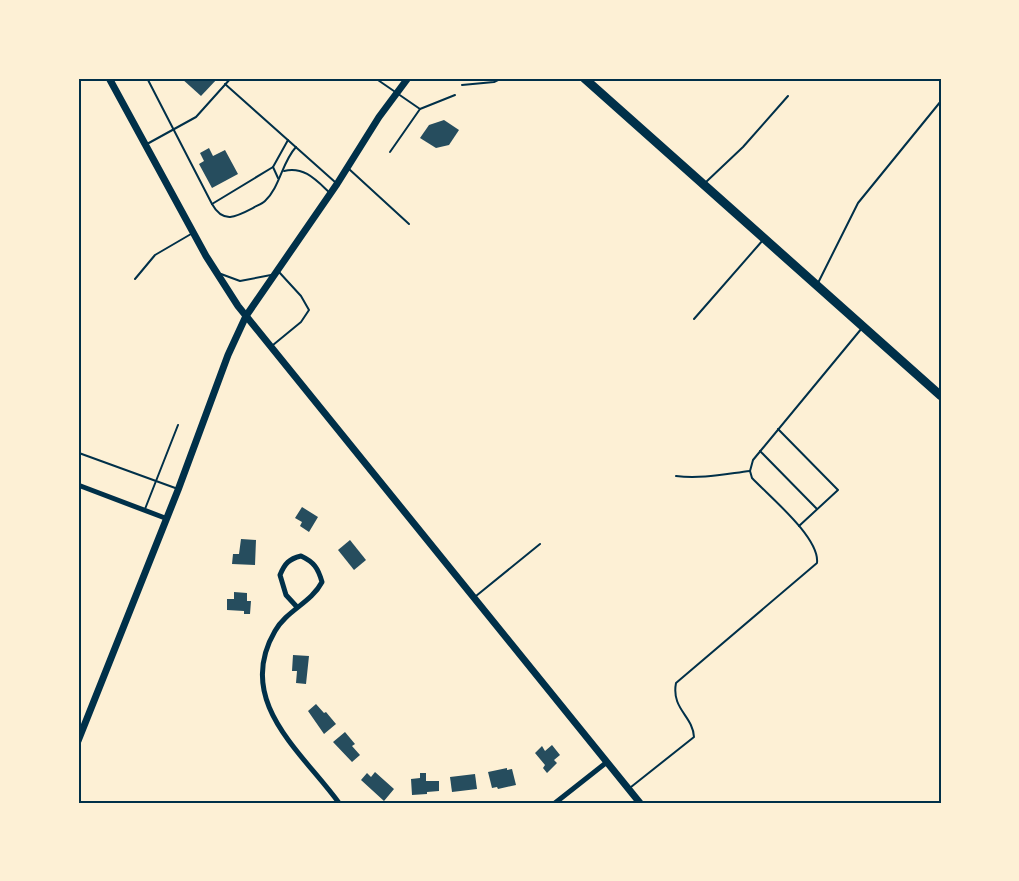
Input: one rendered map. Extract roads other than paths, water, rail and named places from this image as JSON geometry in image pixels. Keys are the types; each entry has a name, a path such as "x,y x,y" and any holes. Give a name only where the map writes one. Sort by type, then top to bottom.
{"highway":[{"path":"584,78 941,396"}],"street":[{"path":"109,78 217,273 246,316 640,803"},
{"path":"78,741 178,490 228,355 246,316 331,193 379,117 408,78"},
{"path":"78,485 165,518"},
{"path":"297,607 286,595 280,575 285,563 301,556 313,562 322,582 316,593 281,622 265,653 262,678 265,698 272,716 292,747 339,803"},
{"path":"555,803 607,762"}],"lane":[{"path":"147,78 212,204 222,215 236,217 265,201 284,171 285,161 296,147"},
{"path":"145,145 196,117 231,78"},
{"path":"375,78 420,109"},
{"path":"462,85 494,82 502,78"},
{"path":"225,84 337,184"},
{"path":"390,152 420,109 455,95"},
{"path":"704,184 743,147 788,96"},
{"path":"817,285 858,203 941,101"},
{"path":"212,204 273,167 288,140"},
{"path":"273,167 278,179"},
{"path":"347,168 409,224"},
{"path":"284,171 298,169 304,171 331,193"},
{"path":"135,279 155,255 194,233"},
{"path":"694,319 765,238"},
{"path":"217,273 240,281 275,273 293,285 309,310 301,321 270,348"},
{"path":"629,789 694,737 690,725 678,706 674,693 676,683 817,563 818,555 810,538 752,478 750,471 753,459 863,326"},
{"path":"145,511 178,425"},
{"path":"778,429 838,490 799,526"},
{"path":"760,451 817,509"},
{"path":"79,453 178,490"},
{"path":"676,476 689,478 750,471"},
{"path":"473,597 540,543"}]}
